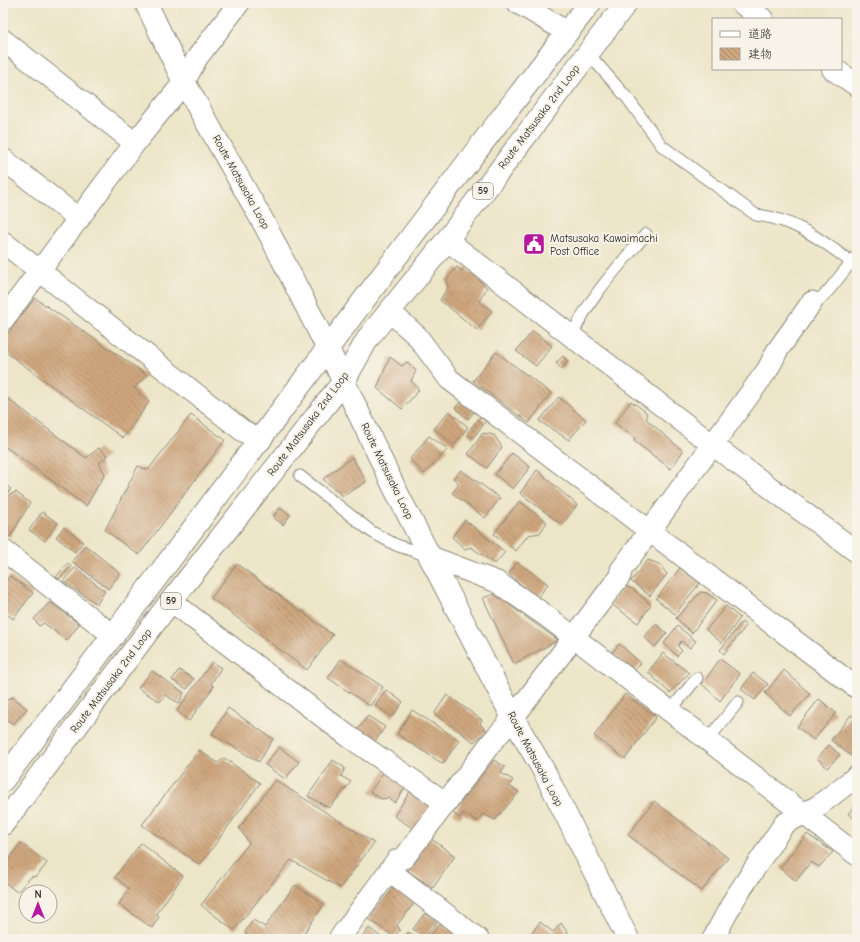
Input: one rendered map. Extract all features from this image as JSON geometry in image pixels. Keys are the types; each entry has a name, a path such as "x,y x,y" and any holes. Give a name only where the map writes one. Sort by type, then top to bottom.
{"main road":[{"name":"Route Matsusaka Loop","path":"146,3 184,82 266,227 344,381 395,488 432,557 513,718 544,771 628,939"},
{"name":"59","path":"3,780 114,636 328,349 590,3"},
{"name":"Route Matsusaka 2nd Loop","path":"3,824 171,601 344,381 368,338 447,240 587,52 626,3"},
{"path":"742,3 761,18"},
{"path":"834,70 857,85"}],"street":[{"path":"3,320 135,143 184,82 197,58 239,3"},
{"path":"518,3 567,32"},
{"path":"3,40 135,143"},
{"path":"3,160 79,219"},
{"path":"447,240 714,446 857,552"},
{"path":"3,242 243,431 260,440"},
{"path":"339,939 397,860 404,858 491,743 513,718 620,576 621,570 714,446 768,369 777,351 812,302"},
{"path":"389,311 417,336 449,379 857,688"},
{"path":"3,550 114,636"},
{"path":"432,557 497,582 545,616 857,854"},
{"path":"171,601 348,736 446,803"},
{"path":"713,939 735,898 784,824 802,813 818,806 857,776"},
{"path":"390,871 478,939"}],"lane":[{"path":"587,52 628,99 662,146 756,215 766,216 800,227 854,259 829,290 817,302 812,302"},
{"path":"572,336 578,322 606,280 646,234"},
{"path":"300,476 372,532 396,545 432,557"},
{"path":"669,712 697,678"},
{"path":"707,741 738,702"}],"building":[{"path":"457,267 462,271 465,267 487,288 479,301 492,311 477,330 440,300 448,287 446,280"},
{"path":"35,298 147,375 134,388 149,402 123,438 3,350 3,340"},
{"path":"533,331 552,346 536,366 516,351"},
{"path":"496,352 551,393 529,423 473,381"},
{"path":"563,356 568,362 561,369 556,363"},
{"path":"390,357 402,366 407,362 416,371 411,381 419,390 402,409 377,388"},
{"path":"3,395 86,458 99,448 108,456 99,463 105,474 86,506 3,445"},
{"path":"559,397 586,420 569,440 539,421"},
{"path":"461,401 474,412 468,419 455,408"},
{"path":"631,401 646,412 647,420 683,451 671,469 634,441 635,438 615,423"},
{"path":"449,411 468,427 454,445 434,429"},
{"path":"191,415 225,440 139,555 105,530 138,466 148,470"},
{"path":"480,417 486,421 473,438 467,433"},
{"path":"483,433 494,435 502,447 487,468 468,454"},
{"path":"429,436 448,449 424,474 410,459"},
{"path":"512,453 530,467 513,489 495,474"},
{"path":"352,457 366,482 343,496 323,479"},
{"path":"461,470 500,498 485,518 452,493 459,484 453,478"},
{"path":"537,470 577,505 562,525 520,493"},
{"path":"3,483 11,489 3,498"},
{"path":"16,492 30,503 10,537 3,532 3,503 9,495"},
{"path":"519,501 547,522 540,533 528,535 516,551 494,534"},
{"path":"280,508 290,515 283,525 273,517"},
{"path":"42,512 58,523 45,541 29,530"},
{"path":"465,520 505,552 495,564 471,547 465,549 452,537"},
{"path":"64,527 83,542 75,552 56,537"},
{"path":"85,545 120,573 108,589 72,561"},
{"path":"648,560 659,564 667,574 650,596 631,581"},
{"path":"517,562 548,584 537,599 509,574"},
{"path":"68,563 71,566 59,579 56,577"},
{"path":"237,564 333,635 307,670 211,598"},
{"path":"75,568 105,591 97,604 63,581"},
{"path":"680,568 700,583 675,614 656,599"},
{"path":"10,576 33,593 13,619 3,611 3,584"},
{"path":"624,586 633,589 651,605 638,623 611,604"},
{"path":"701,592 707,593 717,600 692,633 676,618"},
{"path":"494,594 558,640 514,664 483,598"},
{"path":"50,602 79,624 67,641 44,623 39,626 34,619"},
{"path":"726,606 740,618 722,643 706,630"},
{"path":"742,622 746,626 724,654 720,650"},
{"path":"656,624 667,633 655,647 644,637"},
{"path":"677,626 696,641 690,648 681,641 678,646 682,651 677,656 664,643"},
{"path":"619,644 641,663 633,672 612,653"},
{"path":"663,653 689,673 670,693 648,672"},
{"path":"341,659 383,687 370,706 328,678"},
{"path":"720,659 740,674 720,701 702,684"},
{"path":"212,662 221,668 211,684 214,686 189,721 177,711"},
{"path":"179,670 194,679 187,689 172,680"},
{"path":"784,670 810,694 790,716 765,693"},
{"path":"152,671 184,693 179,703 165,695 160,702 138,688"},
{"path":"753,673 768,684 755,700 741,689"},
{"path":"386,690 403,702 392,717 375,705"},
{"path":"625,694 656,717 625,759 594,736"},
{"path":"447,695 482,720 480,724 487,731 474,742 434,714"},
{"path":"13,697 27,709 13,724 3,717 3,701"},
{"path":"819,699 836,713 814,740 797,727"},
{"path":"228,708 273,739 259,762 212,734"},
{"path":"412,710 459,740 443,764 397,734"},
{"path":"851,715 857,718 856,760 831,740"},
{"path":"368,716 385,727 373,744 356,732"},
{"path":"829,745 840,755 827,768 817,758"},
{"path":"279,747 299,762 285,779 265,765"},
{"path":"199,750 218,763 224,758 260,783 200,865 142,825"},
{"path":"333,760 345,768 341,776 351,782 329,808 308,796"},
{"path":"494,760 505,767 501,773 513,780 509,786 519,792 495,820 483,814 477,821 463,813 460,818 453,813"},
{"path":"384,771 406,786 395,803 388,798 381,799 370,792"},
{"path":"275,780 374,843 340,888 291,860 234,930 201,905 249,843 239,828"},
{"path":"411,790 434,803 414,829 394,816"},
{"path":"654,801 728,858 702,891 628,835"},
{"path":"857,802 857,820 848,814"},
{"path":"807,834 833,852 819,867 811,862 796,881 780,868"},
{"path":"430,838 455,856 433,888 408,871 422,853 418,849"},
{"path":"21,843 47,863 37,876 31,877 24,884 18,884 17,892 3,881 3,867"},
{"path":"141,843 183,876 156,914 159,917 152,928 119,904 129,889 115,877"},
{"path":"295,885 324,904 300,939 249,939 245,932 253,920 265,927"},
{"path":"395,886 415,902 397,925 400,930 394,937 369,919"},
{"path":"425,913 438,921 425,938 413,929"},
{"path":"540,922 553,932 561,923 572,939 527,939"},
{"path":"439,925 444,925 459,936 456,939 427,939"},
{"path":"369,928 384,939 365,939 362,937"},
{"path":"408,932 417,939 403,939"}],"place":[{"name":"Matsusaka Kawaimachi Post Office","path":"534,244"}]}
